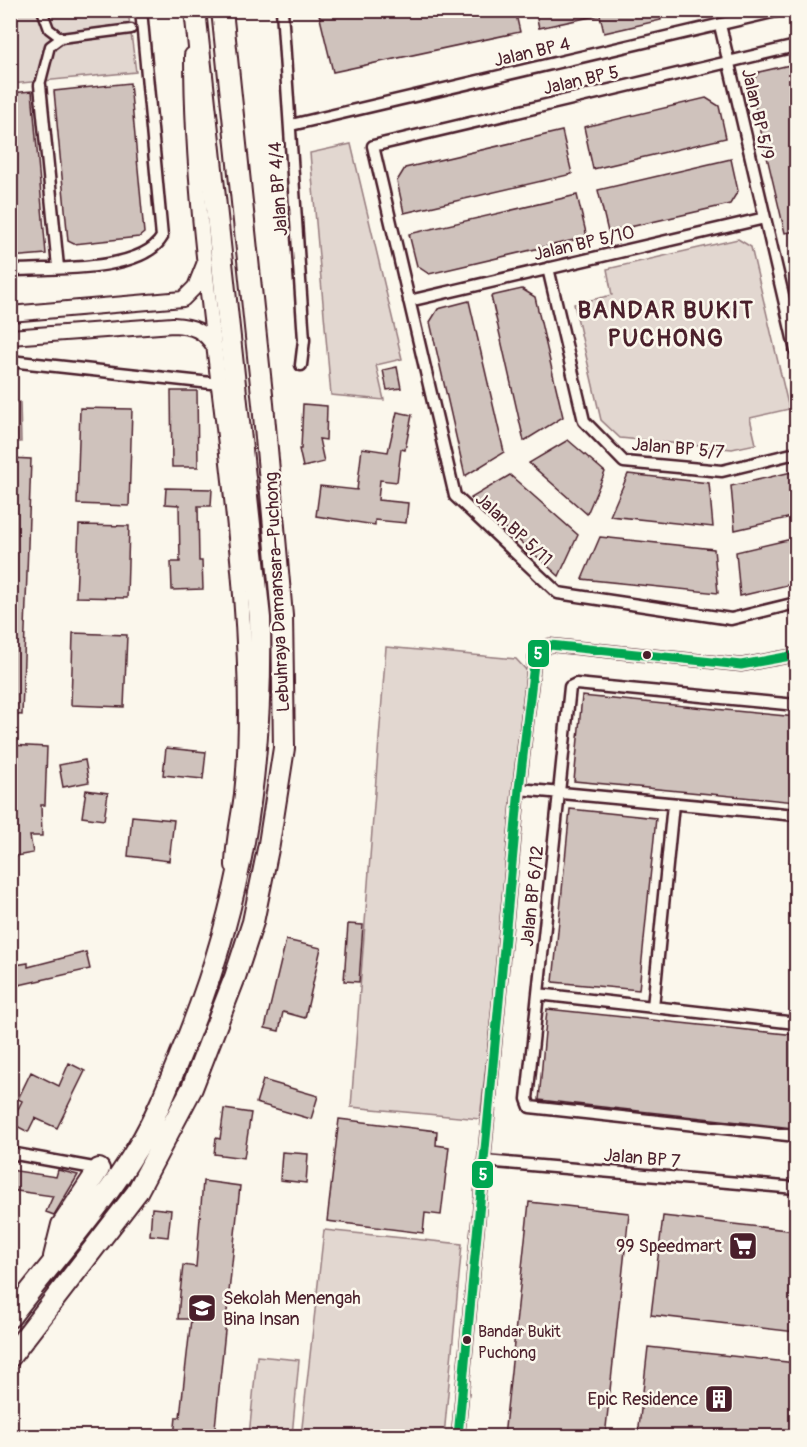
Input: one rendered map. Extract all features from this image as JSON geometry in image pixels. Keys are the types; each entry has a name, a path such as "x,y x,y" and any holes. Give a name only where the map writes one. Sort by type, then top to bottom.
{"highway":[{"name":"Lebuhraya Damansara–Puchong","path":"10,1317 104,1199 140,1144 204,1000 226,930 250,819 262,688 260,618 193,10"},
{"name":"Lebuhraya Damansara–Puchong","path":"10,1358 137,1192 186,1098 235,977 266,866 284,748 282,616 264,415 222,10"},
{"path":"54,1259 55,1244 62,1224 99,1168"}],"street":[{"path":"42,10 50,29 61,38"},
{"path":"10,270 122,262 148,253 158,245 162,237 141,10"},
{"path":"193,10 192,106 241,586 246,683 242,794 233,844 234,891"},
{"name":"Jalan BP 4/4","path":"282,10 304,340 301,365"},
{"name":"Jalan BP 4","path":"291,125 781,10"},
{"name":"Jalan BP 5/9","path":"720,25 796,351"},
{"path":"58,267 40,83 50,46 61,38 130,29"},
{"name":"Jalan BP 5","path":"373,146 796,46"},
{"name":"Jalan BP 5/11","path":"373,146 455,496 558,593 731,618 796,603"},
{"name":"Jalan BP 5/10","path":"409,301 765,218"},
{"path":"10,314 183,299 195,287 206,257"},
{"name":"Jalan BP 5/7","path":"548,268 584,421 624,462 722,471 796,453"},
{"path":"10,337 182,326 203,332 216,350"},
{"path":"10,361 220,384"},
{"path":"458,1437 519,789 536,656 550,645 741,665 796,655"},
{"name":"Jalan BP 6/12","path":"796,705 576,684 570,687 527,1099 530,1107 796,1136"},
{"path":"519,789 796,815"},
{"path":"653,1007 673,804"},
{"path":"538,994 796,1023"},
{"path":"10,1153 99,1168"},
{"name":"Jalan BP 7","path":"484,1161 796,1188"}],"shaded area":[{"path":"11,11 128,11 136,72 11,84"},
{"path":"351,144 402,359 376,365 384,400 331,395 310,153"},
{"path":"738,239 751,247 789,409 750,418 756,444 732,449 620,438 601,420 574,304 612,295 607,269"},
{"path":"20,402 21,442 11,442 11,403"},
{"path":"386,647 516,659 529,673 480,1119 351,1107"},
{"path":"324,1230 462,1244 444,1436 301,1436"},
{"path":"257,1356 299,1360 292,1436 249,1436"}],"building":[{"path":"335,10 515,10 520,32 333,72 319,14"},
{"path":"535,10 659,10 661,20 604,33 600,15 539,28"},
{"path":"790,65 796,91 796,231 785,233 750,85 759,72"},
{"path":"130,83 144,233 139,237 74,244 68,241 54,91"},
{"path":"32,91 46,254 10,257 10,93"},
{"path":"706,98 719,106 726,138 593,169 584,127"},
{"path":"562,131 572,174 404,213 397,181 405,168"},
{"path":"731,159 738,191 730,204 608,232 598,190"},
{"path":"577,195 587,237 429,274 417,266 409,234"},
{"path":"522,289 535,297 563,417 524,441 491,296"},
{"path":"469,301 504,452 465,476 430,322 438,309"},
{"path":"397,367 401,388 387,390 383,370"},
{"path":"171,391 197,391 198,467 172,467"},
{"path":"303,404 327,406 326,440 319,439 324,462 303,467 299,449 301,449"},
{"path":"80,408 132,409 129,506 77,504"},
{"path":"397,412 412,415 405,450 401,449 397,482 380,480 378,500 408,503 406,523 375,520 375,525 316,516 320,486 357,490 362,448 388,452"},
{"path":"568,440 605,472 587,514 529,463"},
{"path":"10,458 31,459 22,715 10,714"},
{"path":"796,471 796,516 735,530 731,486"},
{"path":"628,474 709,483 713,527 610,516"},
{"path":"510,475 578,535 559,576 471,498"},
{"path":"166,488 212,489 211,506 198,506 199,561 202,561 203,589 172,590 171,562 180,562 179,505 165,504"},
{"path":"79,525 129,526 127,598 76,597"},
{"path":"600,537 714,549 718,593 582,579"},
{"path":"796,538 796,583 740,596 736,552"},
{"path":"73,633 127,635 124,707 71,705"},
{"path":"582,696 796,717 796,802 574,781"},
{"path":"10,745 47,747 45,805 41,805 42,836 30,836 33,853 10,857"},
{"path":"166,748 206,752 203,779 163,775"},
{"path":"85,760 89,782 63,787 59,765"},
{"path":"86,790 108,793 104,820 82,817"},
{"path":"570,809 656,818 639,990 553,982"},
{"path":"132,816 174,820 169,861 128,856"},
{"path":"348,924 363,925 359,982 344,981"},
{"path":"286,940 321,948 305,1018 283,1012 279,1031 265,1028"},
{"path":"86,952 90,969 10,987 10,966 28,963 28,967"},
{"path":"547,1009 796,1035 793,1128 539,1100"},
{"path":"69,1063 85,1071 57,1128 35,1118 28,1132 11,1123 22,1101 18,1099 31,1072 59,1086"},
{"path":"263,1080 318,1096 311,1119 256,1103"},
{"path":"224,1109 251,1113 244,1158 214,1154 216,1138 220,1139"},
{"path":"339,1119 437,1131 436,1145 449,1147 441,1215 425,1213 423,1233 327,1221"},
{"path":"282,1152 308,1154 306,1183 280,1180"},
{"path":"10,1170 56,1177 58,1170 78,1175 54,1215 46,1212 53,1196 10,1190"},
{"path":"203,1181 240,1186 214,1437 174,1437 176,1417 180,1417 191,1319 178,1319 183,1265 196,1267"},
{"path":"529,1202 629,1213 605,1437 504,1437"},
{"path":"152,1208 171,1210 168,1237 150,1235"},
{"path":"663,1216 796,1231 796,1332 651,1315"},
{"name":"Epic Residence","path":"648,1347 796,1363 796,1437 638,1436"}],"transit line":[{"name":"5","path":"458,1436 519,789 535,656 550,645 741,665 796,655"}],"place":[{"name":"99 Speedmart","path":"743,1246"},
{"name":"Sekolah Menengah Bina Insan","path":"202,1308"},
{"name":"Bandar Bukit Puchong","path":"467,1340"},
{"name":"Epic Residence","path":"719,1399"}],"district":[{"name":"BANDAR BUKIT PUCHONG","path":"666,324"}]}
